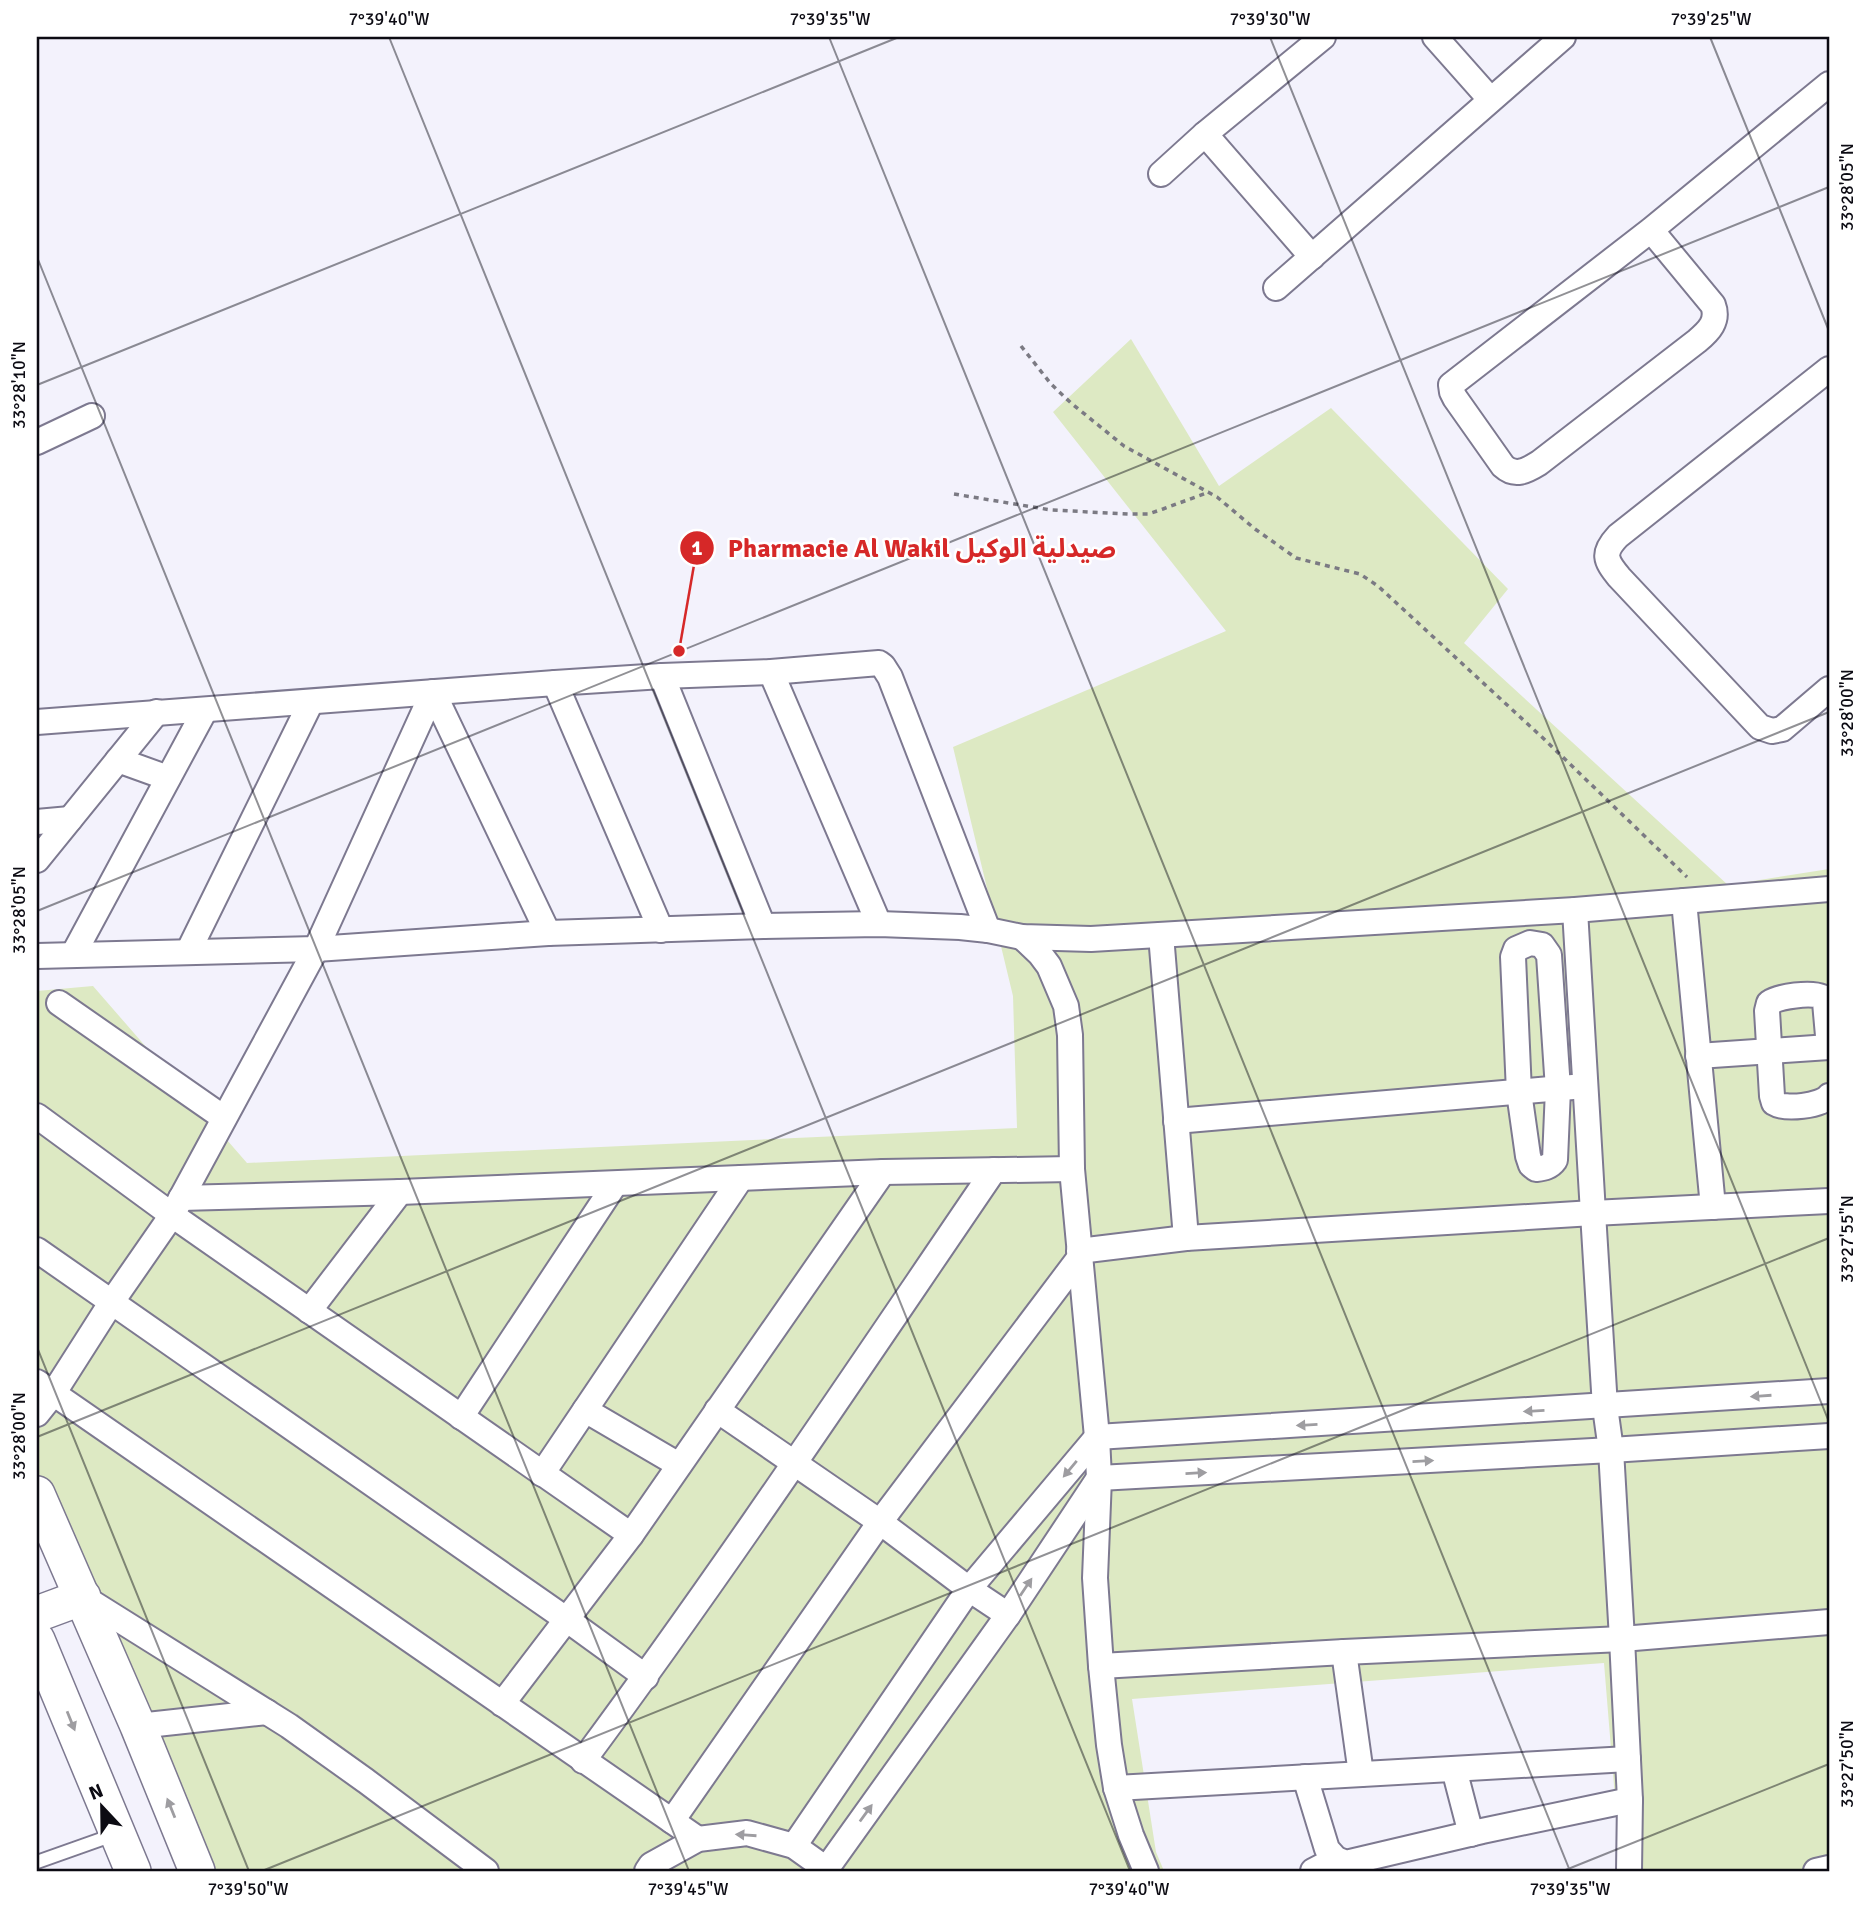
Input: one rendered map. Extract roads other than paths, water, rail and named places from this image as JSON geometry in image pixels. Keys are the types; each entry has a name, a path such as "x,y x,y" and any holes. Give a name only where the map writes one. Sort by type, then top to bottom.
{"street":[{"path":"1161,174 1205,134 1323,37"},
{"path":"1435,37 1490,99"},
{"path":"1276,288 1563,37"},
{"path":"1651,230 1713,305 1716,317 1714,323 1698,341 1539,463 1518,473 1506,469 1451,393 1451,385 1651,230 1829,84"},
{"path":"1205,134 1312,257"},
{"path":"1829,369 1618,536 1606,555 1610,566 1619,577 1760,727 1772,732 1788,726 1829,689"},
{"path":"37,442 92,416"},
{"path":"37,722 555,683 771,673 874,663 883,666 890,677 988,930"},
{"path":"771,673 880,925"},
{"path":"662,676 763,926"},
{"path":"555,683 661,930"},
{"path":"433,692 548,933"},
{"path":"37,1414 45,1388 111,1303 176,1207 225,1118 316,949 433,692"},
{"path":"188,952 312,702"},
{"path":"73,955 205,710"},
{"path":"37,860 157,712"},
{"path":"118,760 168,778"},
{"path":"37,822 70,819"},
{"path":"37,956 316,949 548,933 763,926 880,925 988,930 1022,937 1091,939 1574,910 1829,890"},
{"path":"1696,900 1698,1056 1713,1207"},
{"path":"1574,910 1622,1639 1630,1800 1629,1871"},
{"path":"1161,935 1186,1238"},
{"path":"1022,937 1049,966 1066,1006 1070,1035 1072,1169 1097,1437 1099,1478 1095,1578 1101,1666 1116,1788 1146,1871"},
{"path":"1530,943 1542,945 1549,955 1558,1089 1555,1160 1546,1168 1536,1169 1531,1165 1528,1156 1520,1092 1513,957 1516,949 1530,943"},
{"path":"1698,1056 1770,1051 1829,1047 1825,1002 1822,997 1814,994 1776,999 1769,1003 1767,1011 1770,1051 1772,1097 1776,1105 1784,1106 1816,1103 1825,1101 1829,1096"},
{"path":"59,1003 225,1118"},
{"path":"1176,1121 1585,1086"},
{"path":"37,1116 176,1207 309,1311 631,1535"},
{"path":"176,1207 400,1192 883,1172 1072,1169"},
{"path":"583,1761 646,1677 994,1170"},
{"path":"502,1704 631,1535 883,1172"},
{"path":"542,1474 741,1178"},
{"path":"461,1416 615,1184"},
{"path":"309,1311 400,1192"},
{"path":"672,1821 880,1521 1080,1254 1186,1238 1829,1201"},
{"path":"37,1250 646,1677"},
{"path":"45,1388 698,1839"},
{"path":"794,1846 969,1588 1097,1437 1829,1391"},
{"path":"585,1410 679,1465"},
{"path":"717,1410 880,1521 1008,1615"},
{"path":"1099,1478 1829,1436"},
{"path":"647,1871 652,1865 698,1839 747,1833 794,1846 828,1870 1008,1615 1099,1478"},
{"path":"37,1494 138,1726 197,1871"},
{"path":"37,1614 83,1597"},
{"path":"83,1597 267,1712 366,1781 486,1871"},
{"path":"1101,1666 1622,1639 1829,1622"},
{"path":"100,1637 39,1652 133,1871"},
{"path":"1344,1652 1362,1774"},
{"path":"138,1726 267,1712"},
{"path":"1116,1788 1628,1759"},
{"path":"1454,1769 1471,1834"},
{"path":"1305,1777 1327,1849 1342,1863 1353,1863 1471,1834 1630,1800"},
{"path":"440,1838 466,1871"},
{"path":"1312,1871 1336,1859"},
{"path":"1816,1871 1829,1868"}],"lane":[{"path":"37,1862 117,1834"}],"place":[{"name":"Pharmacie Al Wakil صيدلية الوكيل","path":"679,651"}]}
